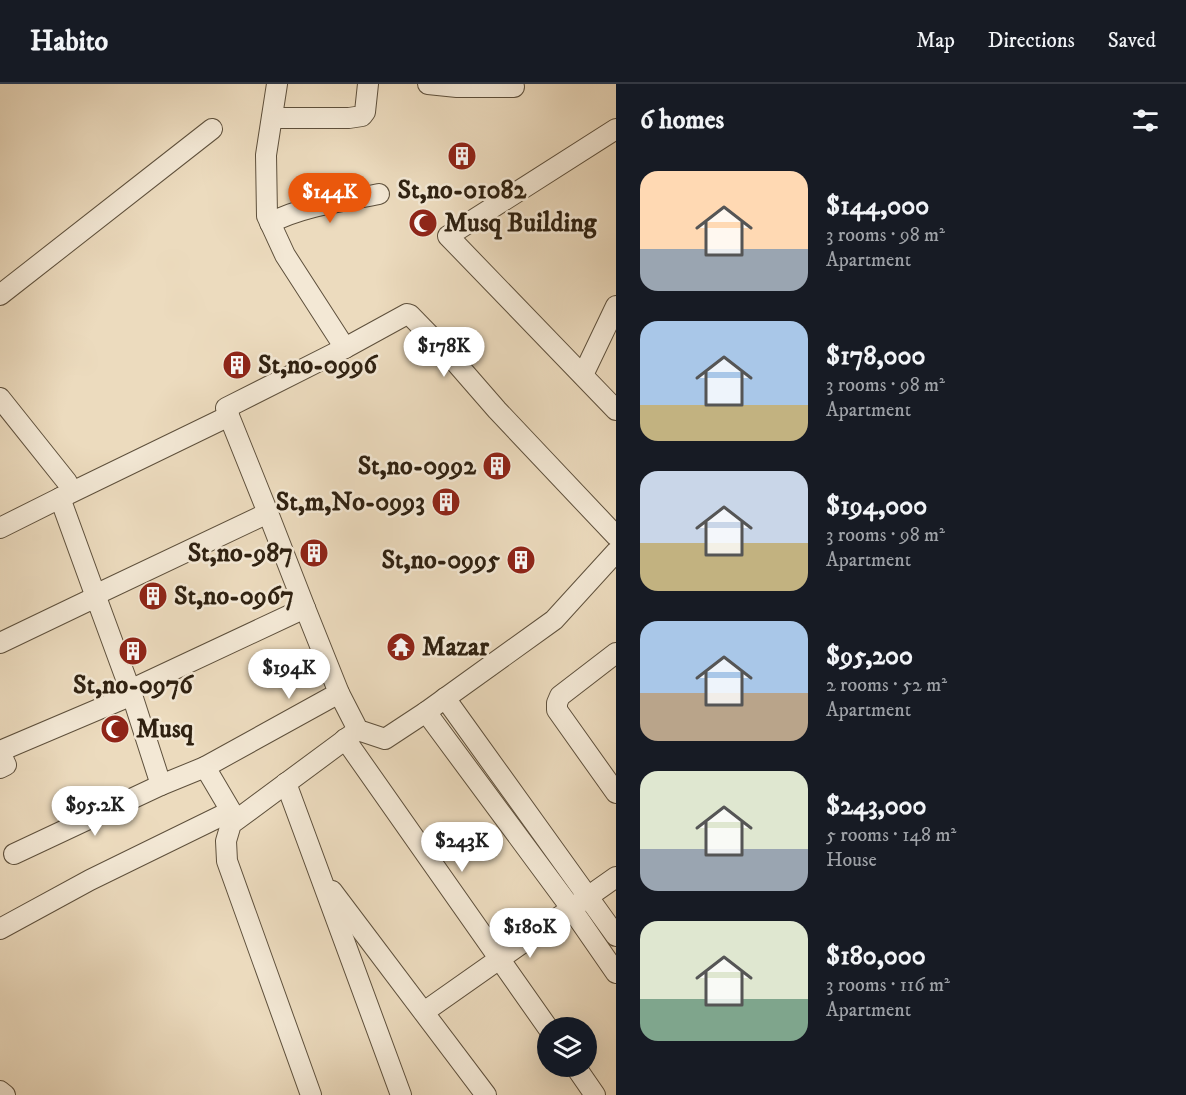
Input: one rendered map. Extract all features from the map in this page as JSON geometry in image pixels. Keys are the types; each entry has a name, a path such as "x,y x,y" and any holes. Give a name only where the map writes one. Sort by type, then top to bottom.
{"street":[{"path":"277,84 266,155 267,216 285,255 345,348"},
{"path":"272,118 363,116 368,84"},
{"path":"428,84 457,87 514,87"},
{"path":"0,295 212,129"},
{"path":"616,129 448,236 616,410"},
{"path":"270,223 282,216 379,194"},
{"path":"583,375 616,306"},
{"path":"540,1017 352,734 339,693 226,408 407,314 450,356 497,410 616,536"},
{"path":"2,406 63,490 96,596 131,692 161,785"},
{"path":"0,528 63,490 229,416"},
{"path":"0,643 268,513"},
{"path":"311,1095 227,861 226,841 231,824 352,734 385,739 426,712 554,620 616,552"},
{"path":"0,768 6,765 0,752 305,608"},
{"path":"616,653 560,696 556,703 558,710 616,793"},
{"path":"14,854 161,785 205,767 339,693"},
{"path":"445,698 616,936"},
{"path":"426,712 571,908 616,973"},
{"path":"0,929 90,880 231,811 205,767"},
{"path":"286,783 401,1095"},
{"path":"320,874 486,1095"},
{"path":"424,1012 616,878"},
{"path":"582,1077 595,1095"},
{"path":"0,1091 5,1095"}],"place":[{"name":"St,no-01082","path":"462,156"},
{"name":"Musq Building","path":"423,223"},
{"name":"St,no-0996","path":"237,365"},
{"name":"St,no-0992","path":"497,466"},
{"name":"St,m,No-0993","path":"446,502"},
{"name":"St,no-987","path":"314,553"},
{"name":"St,no-0995","path":"521,560"},
{"name":"St,no-0967","path":"153,596"},
{"name":"Mazar","path":"401,647"},
{"name":"St,no-0976","path":"133,651"},
{"name":"Musq","path":"115,729"}]}
